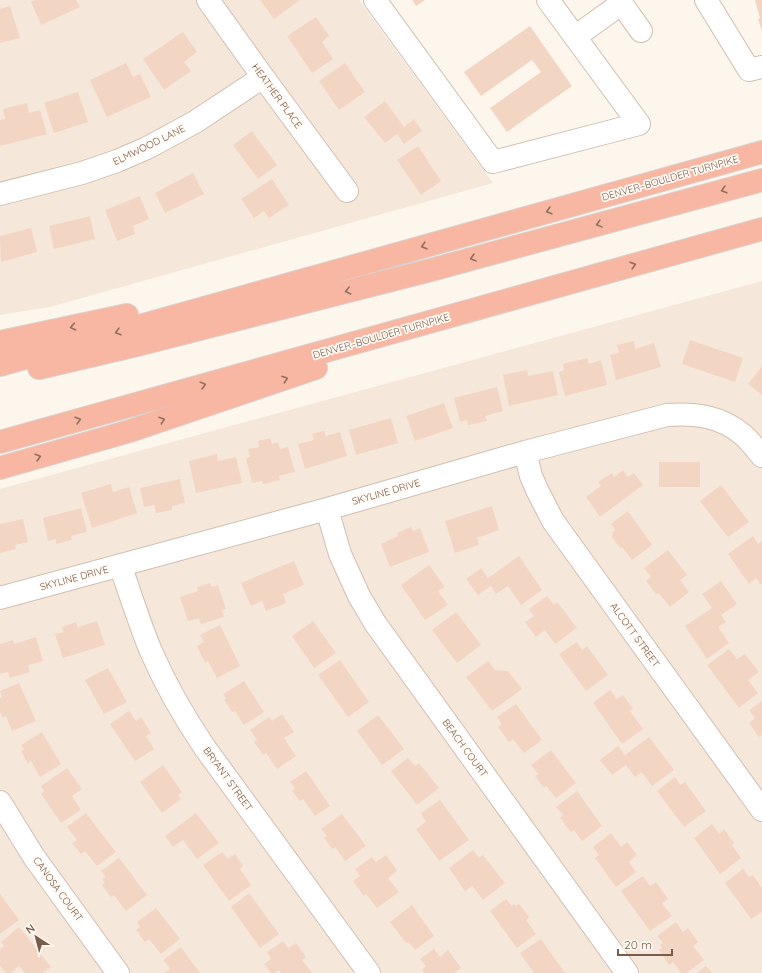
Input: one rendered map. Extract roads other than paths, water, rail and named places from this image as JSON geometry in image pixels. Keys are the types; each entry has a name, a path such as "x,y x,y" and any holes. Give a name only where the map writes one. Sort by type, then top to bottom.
{"highway":[{"name":"DENVER–BOULDER TURNPIKE","path":"0,365 762,152"},
{"path":"0,376 130,347 427,271 762,180"},
{"name":"DENVER–BOULDER TURNPIKE","path":"0,442 762,229"},
{"path":"0,342 110,319 384,257"},
{"path":"0,468 130,431 596,276"}],"street":[{"name":"HEATHER PLACE","path":"208,0 262,77 347,192"},
{"path":"375,0 493,162 639,124 548,0"},
{"path":"706,0 749,70 762,67"},
{"path":"575,37 620,2 641,31"},
{"name":"ELMWOOD LANE","path":"0,194 82,173 117,161 147,148 195,122 262,77"},
{"name":"SKYLINE DRIVE","path":"0,598 327,509 525,452 667,415 697,415 724,423 742,435 762,456"},
{"name":"ALCOTT STREET","path":"525,452 531,476 552,521 762,810"},
{"name":"BEACH COURT","path":"327,509 340,554 359,596 375,623 627,973"},
{"name":"BRYANT STREET","path":"120,565 150,648 172,694 189,724 369,973"},
{"name":"CANOSA COURT","path":"0,802 34,857 118,973"}]}
